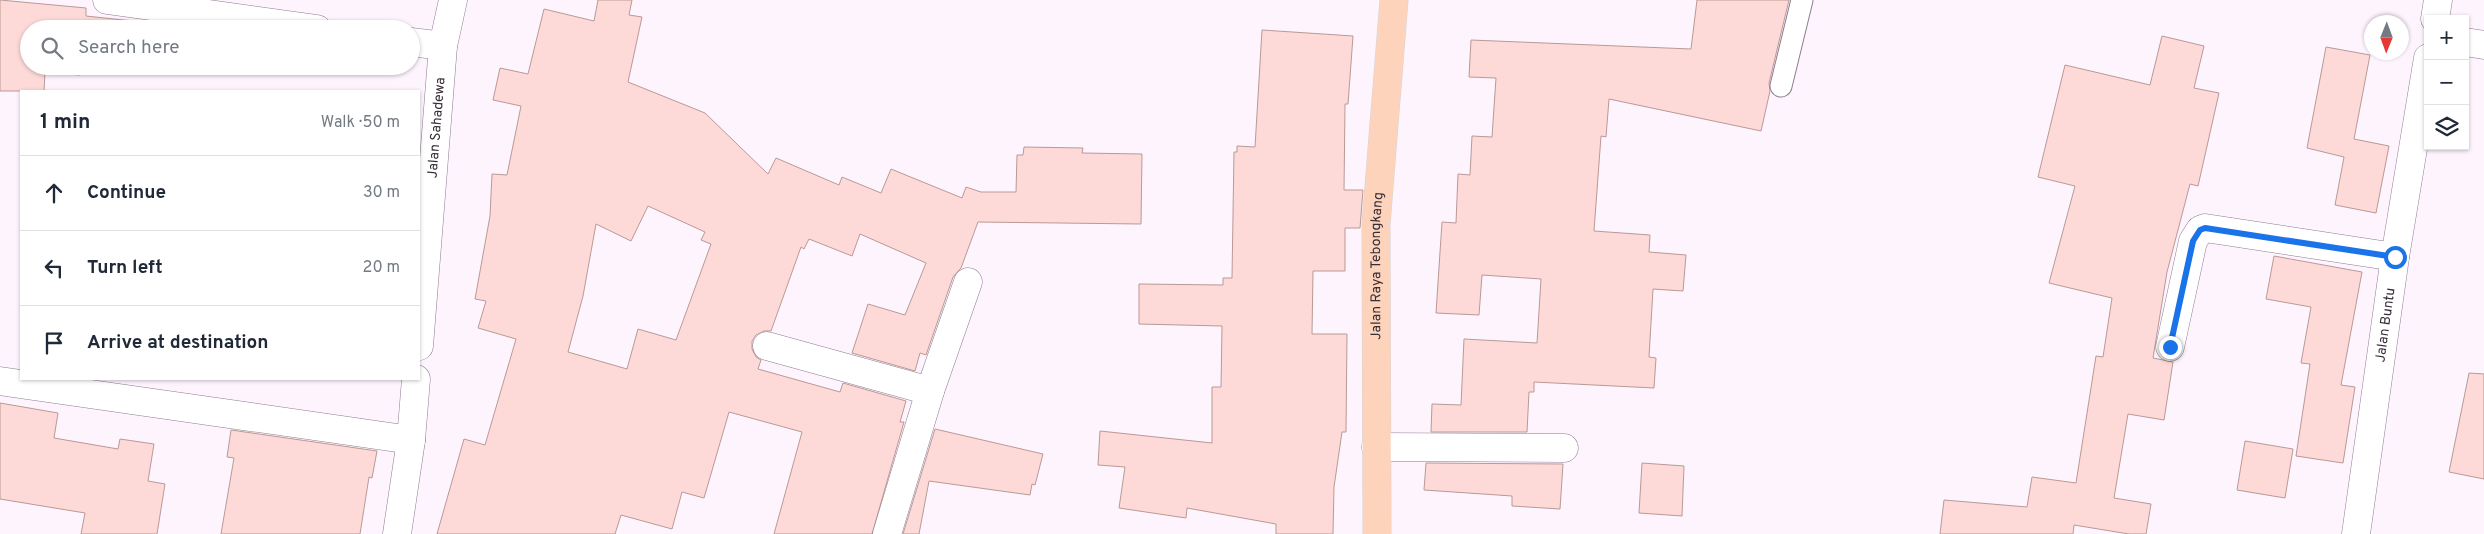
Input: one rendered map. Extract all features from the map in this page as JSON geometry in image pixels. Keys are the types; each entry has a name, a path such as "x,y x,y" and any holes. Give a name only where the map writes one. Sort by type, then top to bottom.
{"main road":[{"name":"Jalan Raya Tebongkang","path":"1376,534 1376,224 1394,0"}],"street":[{"path":"107,0 252,20"},
{"name":"Jalan Sahadewa","path":"420,334 443,46 453,0"},
{"path":"2435,15 2438,0"},
{"path":"420,43 443,46"},
{"path":"2469,43 2484,45"},
{"name":"Jalan Buntu","path":"2356,534 2395,257 2428,60"},
{"path":"2170,347 2193,241 2200,230 2205,228 2395,257"},
{"path":"888,534 930,391 968,282"},
{"path":"768,346 930,391"},
{"path":"397,534 411,440 416,380"},
{"path":"0,381 411,440"},
{"path":"1376,447 1564,448"}],"lane":[{"path":"1781,86 1802,0"}],"building":[{"path":"0,0 86,8 86,16 124,20 20,20 20,75 45,75 44,90 0,91"},
{"path":"598,0 632,0 629,15 642,17 628,82 705,113 768,174 776,158 839,185 842,177 881,193 891,169 962,198 966,187 981,192 1016,192 1017,155 1023,155 1024,147 1083,148 1082,153 1142,154 1141,224 978,222 961,268 953,277 926,355 920,353 915,371 852,353 868,304 905,315 926,263 860,234 852,256 809,239 804,249 801,247 771,331 764,331 756,335 752,341 752,349 756,357 761,360 758,369 840,392 843,383 906,401 900,422 904,422 872,534 774,534 802,432 729,412 704,498 682,492 672,529 621,515 615,534 437,534 464,439 485,445 516,339 478,328 486,301 475,299 490,216 492,174 507,175 521,106 493,100 500,68 528,74 544,9 594,21","holes":["648,206 705,232 701,240 711,244 676,340 638,329 627,369 568,352 583,296 596,224 631,241"]},
{"path":"1697,0 1789,0 1769,83 1770,91 1761,131 1609,99 1606,137 1601,136 1594,231 1650,235 1649,252 1686,255 1683,291 1653,289 1649,357 1656,358 1654,388 1534,382 1534,392 1529,392 1527,432 1431,432 1432,404 1461,405 1464,339 1537,343 1541,279 1482,275 1479,315 1436,313 1442,222 1456,223 1458,174 1470,175 1472,136 1492,137 1496,78 1469,77 1471,40 1691,49"},
{"path":"1262,30 1353,36 1348,104 1345,104 1344,190 1363,190 1360,228 1345,228 1345,271 1313,271 1312,334 1347,334 1346,432 1342,432 1334,487 1333,534 1276,534 1276,524 1187,508 1186,518 1119,508 1125,467 1098,465 1100,431 1212,443 1212,387 1221,387 1222,326 1139,324 1139,284 1223,285 1223,278 1232,278 1234,152 1237,152 1237,146 1255,147"},
{"path":"2162,36 2204,46 2194,88 2219,93 2198,186 2190,184 2167,272 2153,358 2173,362 2164,420 2128,414 2114,498 2151,504 2146,534 2129,534 2074,525 2073,534 1940,534 1944,500 2027,507 2032,477 2076,483 2096,356 2103,357 2112,298 2049,283 2075,186 2038,177 2065,65 2150,85"},
{"path":"2326,47 2364,54 2364,60 2369,60 2354,139 2389,146 2376,213 2335,205 2344,157 2307,148"},
{"path":"2274,256 2362,272 2341,385 2355,387 2343,463 2296,456 2310,364 2301,363 2311,307 2266,299"},
{"path":"2469,373 2484,374 2484,479 2449,472"},
{"path":"0,403 58,413 54,438 118,449 120,439 154,444 148,481 165,484 157,534 81,534 85,513 0,499"},
{"path":"935,429 1043,454 1035,485 1032,484 1030,495 929,481 919,534 903,534"},
{"path":"231,430 377,451 372,478 369,477 360,534 221,534 234,458 227,457"},
{"path":"2245,441 2293,449 2285,498 2237,490"},
{"path":"1426,463 1563,464 1560,509 1512,506 1512,496 1424,490"},
{"path":"1642,463 1684,466 1682,516 1639,513"}],"route":[{"path":"2170,347 2193,241 2197,233 2205,228 2395,257"}]}
